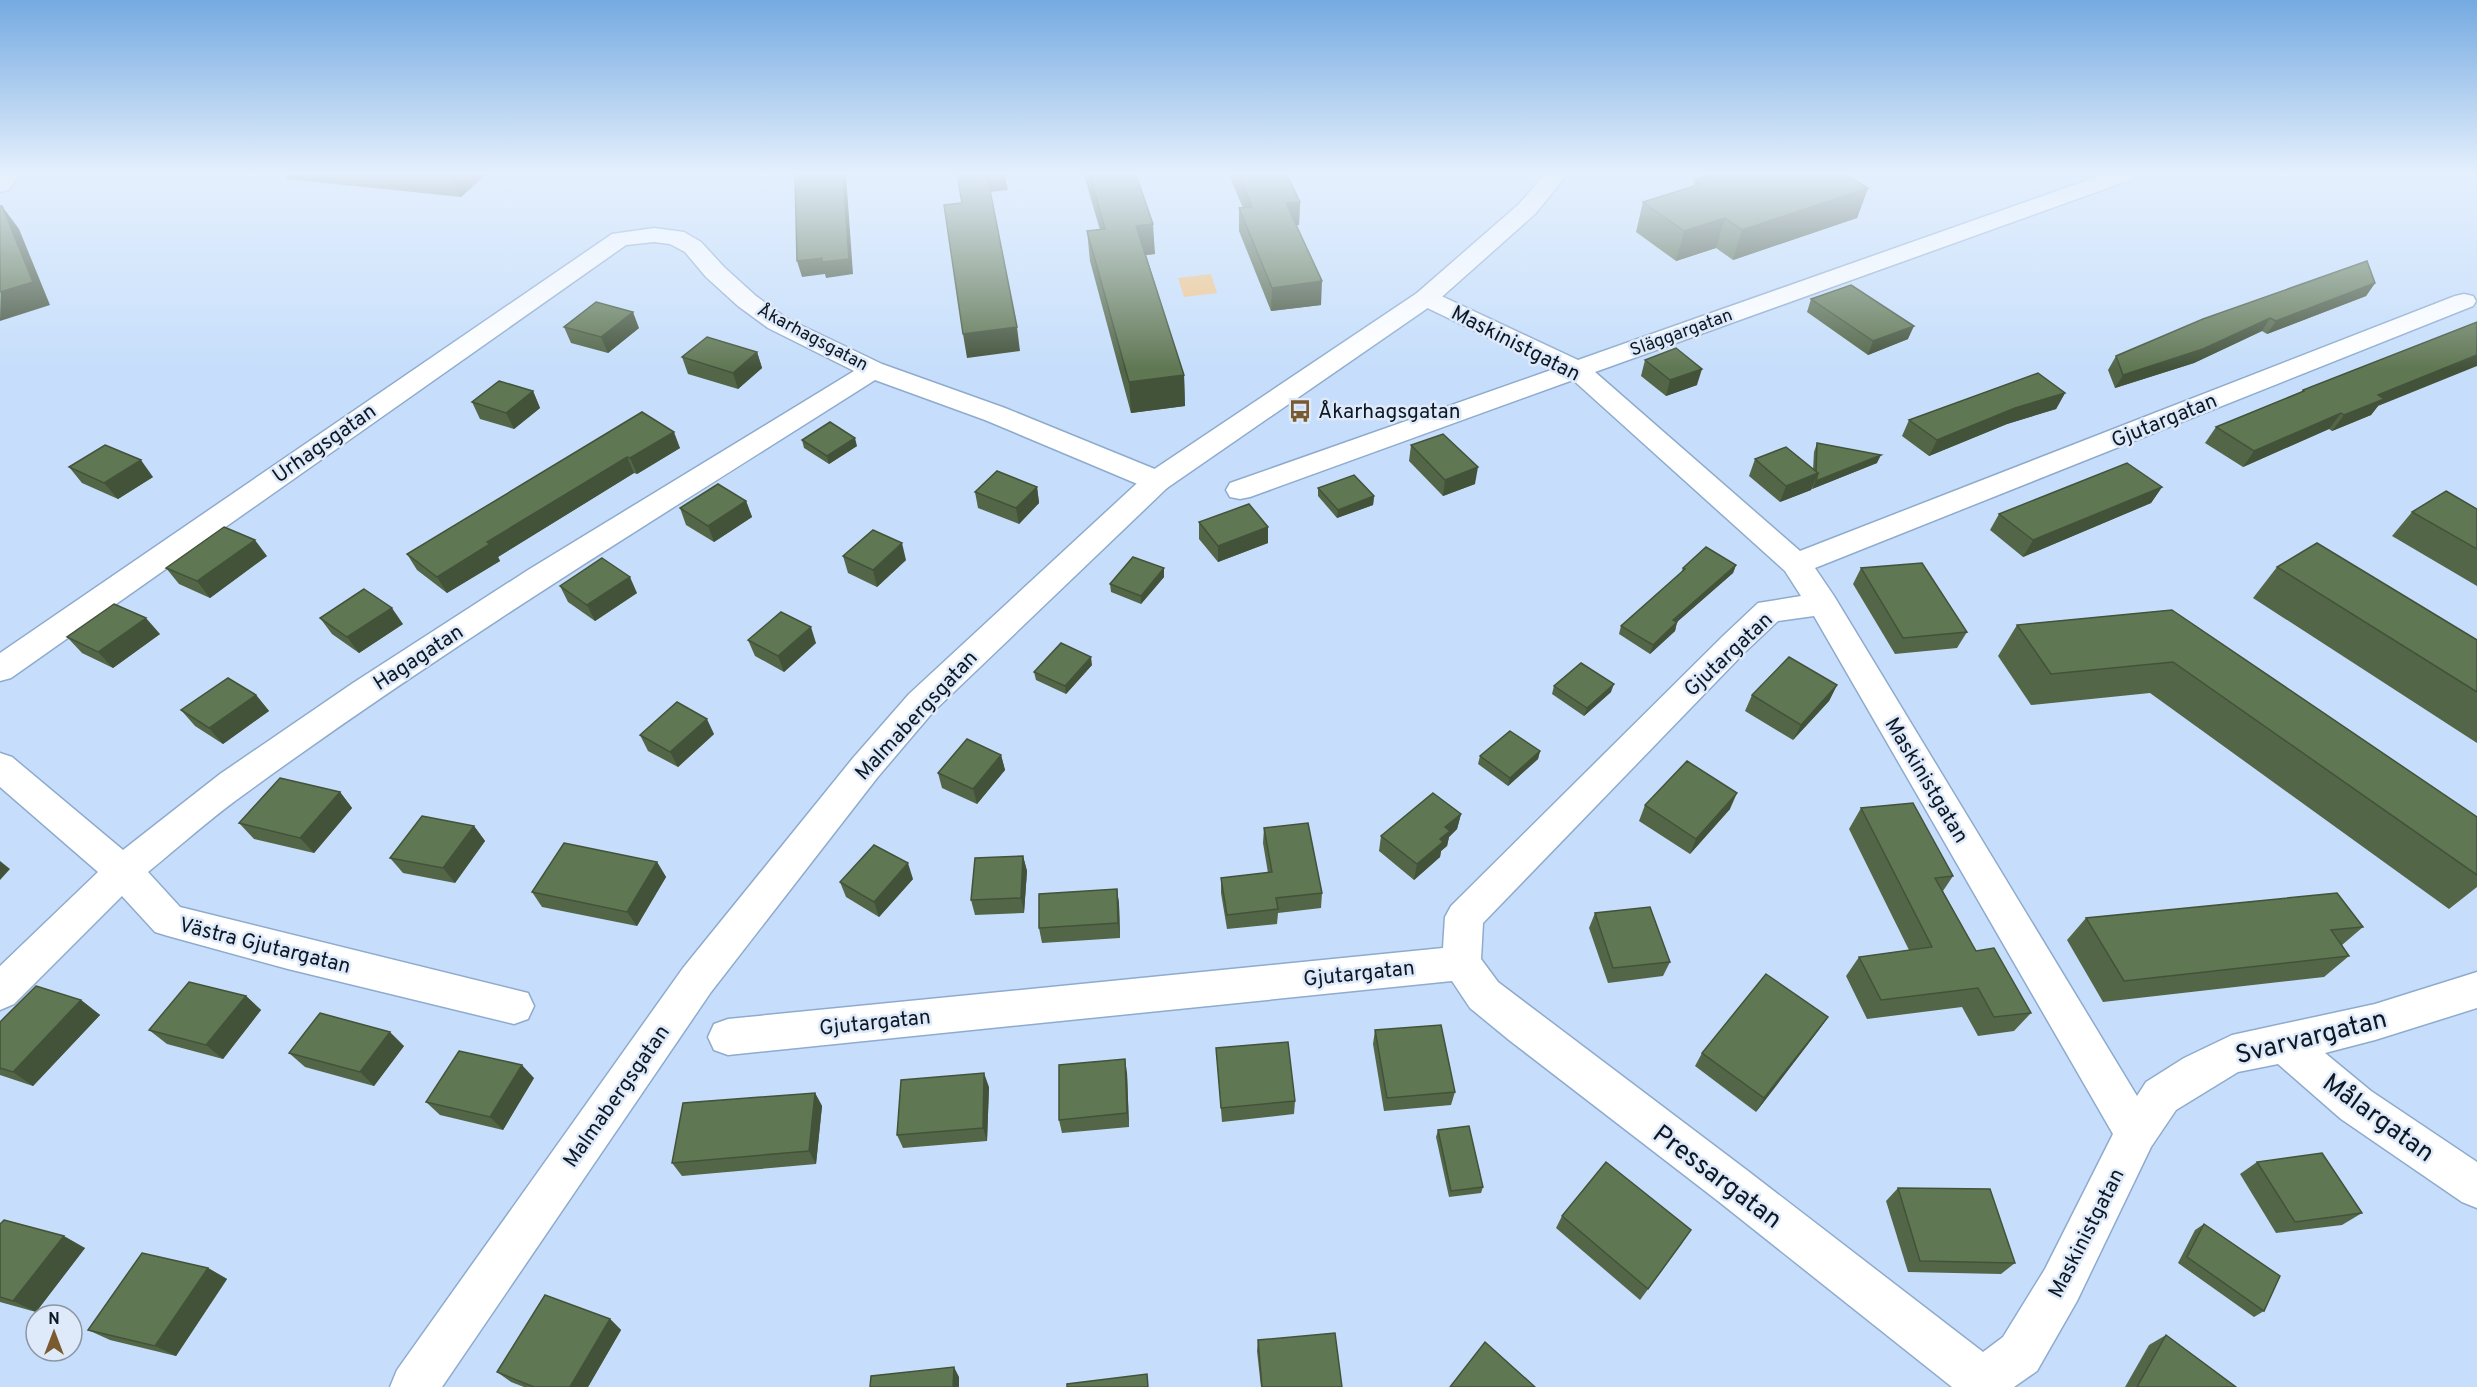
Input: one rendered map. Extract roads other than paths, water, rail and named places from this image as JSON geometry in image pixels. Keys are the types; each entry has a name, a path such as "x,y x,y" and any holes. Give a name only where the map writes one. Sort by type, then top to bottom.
{"street":[{"name":"Urhagsgatan","path":"0,669 619,240"},
{"name":"Åkarhagsgatan","path":"681,240 693,247 715,272 747,302 777,323 873,370 995,414 1157,481"},
{"name":"Malmabergsgatan","path":"414,1387 697,980 866,768 921,703 1157,481 1426,298 1492,240"},
{"name":"Släggargatan","path":"1240,490 1940,240"},
{"name":"Maskinistgatan","path":"1426,298 1576,369 1796,564 1823,604 2136,1133 2061,1286 2020,1354 1983,1384"},
{"name":"Gjutargatan","path":"1796,564 2464,301"},
{"name":"Hagagatan","path":"0,992 123,871 232,784 365,692 539,578 873,370"},
{"name":"Gjutargatan","path":"728,1037 1461,963 1464,917 1734,644 1769,610 1823,604"},
{"name":"Västra Gjutargatan","path":"0,767 123,871 168,920 288,952 514,1006"},
{"name":"Pressargatan","path":"1461,963 1484,995 1523,1027 1733,1186 1983,1384"},
{"name":"Svarvargatan","path":"2136,1133 2161,1096 2198,1072 2232,1054 2375,1022 2477,990"},
{"name":"Målargatan","path":"2284,1044 2356,1105 2477,1186"}],"place":[{"name":"Åkarhagsgatan","path":"1300,411"}]}
